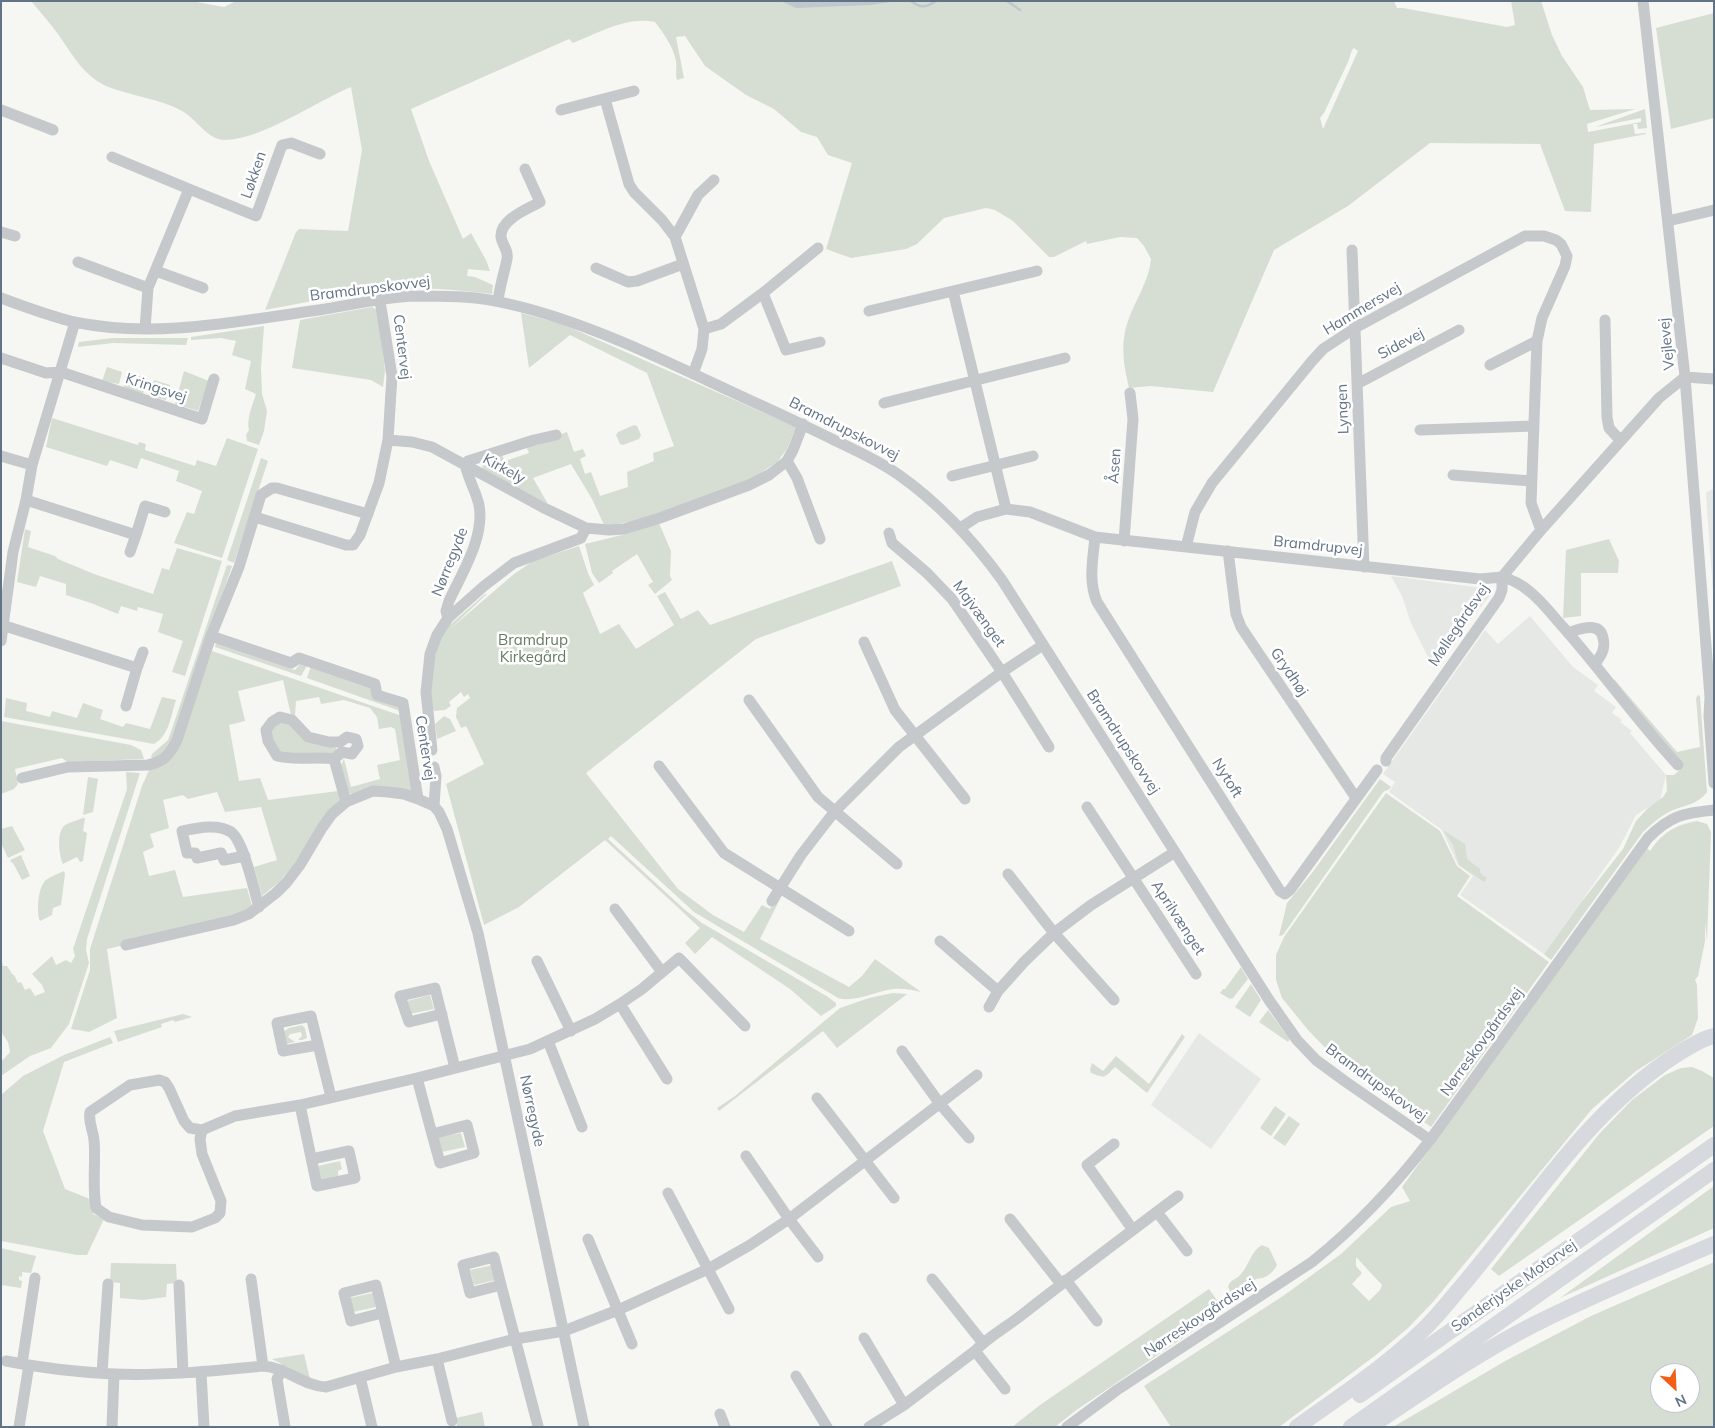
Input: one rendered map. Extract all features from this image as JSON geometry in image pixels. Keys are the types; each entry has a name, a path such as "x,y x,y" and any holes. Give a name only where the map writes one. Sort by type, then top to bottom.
{"highway":[{"path":"1297,1427 1381,1366 1423,1330 1487,1256 1587,1132 1616,1101 1649,1073 1672,1057 1714,1036"},
{"name":"Sønderjyske Motorvej","path":"1315,1427 1714,1145"},
{"name":"Sønderjyske Motorvej","path":"1351,1427 1714,1170"},
{"path":"1369,1427 1466,1364 1532,1325 1654,1269 1714,1244"}],"street":[{"name":"Vejlevej","path":"1643,1 1685,377 1711,684 1709,716 1714,783"},
{"path":"561,110 634,91"},
{"path":"605,99 629,184 634,192 662,220 675,238 704,329 702,349 693,374"},
{"path":"1,110 53,130"},
{"name":"Løkken","path":"112,158 256,216 282,144 290,142 320,154"},
{"path":"498,301 502,276 508,258 501,237 503,227 508,221 540,202 525,168"},
{"path":"675,238 698,195 714,180"},
{"path":"145,329 148,288 189,188"},
{"path":"1668,221 1714,210"},
{"path":"1,232 15,236"},
{"name":"Hammersvej","path":"1186,548 1195,512 1212,482 1312,361 1331,344 1355,328 1525,236 1544,236 1556,240 1561,244 1567,256 1565,266 1542,318 1536,340"},
{"path":"704,329 721,324 763,293 818,248"},
{"name":"Lyngen","path":"1352,250 1364,567"},
{"path":"78,262 148,288"},
{"path":"596,268 628,282 637,281 683,264"},
{"path":"869,311 1037,270"},
{"path":"156,271 204,288"},
{"path":"953,291 1006,509"},
{"path":"763,293 786,350 820,342"},
{"name":"Bramdrupskovvej","path":"1,298 51,316 76,322 145,329 210,326 413,296 441,296 498,301 566,320 601,334 803,424 890,468 946,512 985,556 1269,1000 1297,1040 1326,1068 1430,1140"},
{"name":"Centervej","path":"255,517 346,545 353,545 360,535 379,483 388,440 392,376 380,301"},
{"path":"1605,320 1607,417 1609,428 1620,440"},
{"path":"1,640 7,551 26,500 32,465 76,322"},
{"name":"Sidevej","path":"1358,384 1459,330"},
{"path":"1490,365 1536,340 1531,503 1541,530"},
{"name":"Kringsvej","path":"1,358 46,373 61,372 202,419 214,379"},
{"path":"884,404 1065,358"},
{"path":"1502,577 1658,398 1685,377 1714,379"},
{"name":"Åsen","path":"1124,541 1133,419 1130,393"},
{"name":"Kirkely","path":"556,435 468,461 465,464 544,508 586,528 609,530 624,529 660,518 749,485 777,470 787,461 803,424"},
{"path":"1420,430 1534,426"},
{"path":"388,440 412,442 432,448 465,464"},
{"path":"1,456 32,465"},
{"path":"952,476 1034,456"},
{"path":"787,461 797,478 820,539"},
{"name":"Nørregyde","path":"432,750 427,698 430,654 437,635 448,618 446,611 449,601 477,540 480,525 478,503 467,476 465,464"},
{"path":"1453,475 1532,481"},
{"path":"22,778 68,767 148,765 157,763 171,752 177,740 212,636 239,567 261,495 272,488 277,488 368,514"},
{"path":"26,500 136,535"},
{"path":"130,552 145,506 165,512"},
{"name":"Bramdrupvej","path":"960,528 977,517 1006,509 1030,512 1095,538 1480,579 1502,577"},
{"path":"448,618 484,586 514,563 581,538 586,528"},
{"name":"Majvænget","path":"888,533 892,543 927,573 952,599 1002,672 1048,747"},
{"name":"Nytoft","path":"1095,538 1091,580 1092,591 1097,602 1280,891 1285,894 1290,890 1377,770"},
{"name":"Grydhøj","path":"1228,551 1236,614 1241,627 1356,798"},
{"name":"Møllegårdsvej","path":"1386,761 1386,758 1499,598 1502,590 1502,577 1514,580 1529,591 1568,633 1678,765"},
{"path":"2,625 137,668"},
{"path":"1568,633 1587,628 1595,628 1600,631 1603,636 1604,650 1595,665"},
{"name":"Centervej","path":"212,636 291,663 299,658 375,684 377,695 403,703 418,799"},
{"path":"864,642 895,710 965,799"},
{"name":"Majvænget","path":"772,901 801,855 835,811 899,747 1002,672 1044,646"},
{"path":"126,706 143,652"},
{"name":"Vejlevej","path":"1710,697 1714,710"},
{"path":"749,700 818,797 897,864"},
{"path":"338,751 324,758 288,759 277,756 268,741 266,730 276,718 286,718 292,720 308,737 329,742 338,751 346,802"},
{"path":"659,766 724,853 849,931"},
{"path":"126,945 234,920 249,914 259,908 288,882 332,814 346,802 373,791 404,794 434,806 436,776 434,767"},
{"name":"Nørregyde","path":"434,806 447,829 478,933 584,1427"},
{"name":"Aprilvænget","path":"1087,807 1196,974"},
{"name":"Nørreskovgårdsvej","path":"1066,1427 1117,1390 1312,1262 1339,1240 1378,1203 1405,1173 1430,1140 1648,838 1663,825 1679,816 1714,810"},
{"path":"244,856 224,860 221,853 197,858 195,853 187,853 182,831 202,826 232,832 244,856 259,908"},
{"name":"Aprilvænget","path":"990,1007 998,991 1054,932 1091,904 1175,852"},
{"path":"1008,874 1054,932 1114,1000"},
{"path":"615,909 662,972"},
{"path":"940,942 998,991"},
{"path":"202,1130 200,1140 202,1154 221,1201 220,1213 215,1218 192,1227 142,1225 109,1218 96,1208 93,1180 94,1139 89,1118 90,1112 130,1085 160,1080 165,1082 190,1128 202,1130 235,1116 300,1105 530,1049 571,1031 620,1004 679,958 745,1026"},
{"path":"537,961 571,1031"},
{"path":"620,1004 667,1079"},
{"path":"442,1014 456,1068"},
{"path":"548,1041 582,1127"},
{"path":"318,1045 330,1097"},
{"path":"902,1051 940,1104 969,1138"},
{"path":"6,1361 25,1365 108,1373 201,1372 273,1366 316,1386 326,1387 515,1339 564,1331 618,1310 708,1269 750,1245 789,1219 866,1162 977,1075"},
{"path":"417,1078 432,1134"},
{"path":"817,1098 894,1198"},
{"path":"300,1105 312,1159"},
{"path":"1114,1144 1087,1165 1133,1230"},
{"path":"746,1156 818,1258"},
{"path":"668,1194 729,1310"},
{"path":"869,1427 885,1423 904,1405 1178,1196"},
{"path":"1157,1212 1187,1251"},
{"path":"1010,1219 1097,1321"},
{"path":"588,1239 632,1344"},
{"path":"19,1427 35,1278"},
{"path":"251,1279 263,1366"},
{"path":"932,1279 1005,1388"},
{"path":"108,1284 108,1373 112,1427"},
{"path":"179,1285 183,1372"},
{"path":"501,1285 538,1426"},
{"path":"382,1313 396,1368"},
{"path":"864,1338 904,1405"},
{"path":"437,1359 452,1421"},
{"path":"282,1370 277,1379 285,1427"},
{"path":"201,1372 204,1427"},
{"path":"796,1376 827,1427"},
{"path":"360,1378 372,1427"},
{"path":"720,1414 725,1427"}],"shaded area":[{"path":"781,1 898,1 870,5 796,8"},
{"path":"1714,488 1714,607 1706,493"},
{"path":"1391,576 1491,589 1493,592 1444,652 1445,656 1434,669 1411,623 1402,596"},
{"path":"1530,616 1573,667 1598,685 1594,691 1616,707 1612,713 1632,731 1630,733 1666,775 1660,800 1636,815 1619,848 1544,954 1460,895 1473,876 1458,865 1442,830 1389,792 1395,782 1383,774 1485,630 1498,644"},
{"path":"1199,1033 1261,1079 1211,1149 1151,1105"}],"green space":[{"path":"31,1 191,1 224,7 236,1 1394,1 1397,8 1507,27 1515,25 1511,1 1541,1 1552,35 1562,56 1583,87 1590,110 1635,109 1587,124 1588,132 1641,122 1641,118 1595,127 1645,109 1647,128 1638,129 1637,124 1633,124 1635,134 1646,134 1594,144 1591,212 1565,211 1540,144 1430,143 1348,206 1274,250 1213,392 1151,386 1129,388 1124,356 1125,332 1147,276 1151,259 1137,238 1120,237 1087,244 1086,241 1054,257 1049,257 1013,221 995,210 986,208 944,218 917,244 906,249 851,258 826,249 852,163 828,155 817,137 801,132 774,109 746,95 705,66 685,36 676,37 684,78 677,80 676,61 668,40 655,22 644,21 634,21 613,26 573,43 569,39 411,109 429,161 463,239 471,233 490,271 468,269 467,276 475,277 493,285 492,294 432,289 401,289 371,293 370,290 265,310 296,232 299,229 348,231 362,150 351,87 272,127 240,138 219,139 207,133 182,111 154,100 106,86 91,76 84,70","holes":["1354,48 1358,51 1323,129 1320,118 1352,50"]},
{"path":"1714,13 1714,118 1671,129 1656,28"},
{"path":"372,307 378,311 385,371 383,387 371,380 292,368 300,320"},
{"path":"521,313 562,324 796,427 787,449 777,462 748,482 646,518 605,527 592,499 571,464 533,478 548,504 483,470 482,465 502,455 505,461 529,453 526,446 567,432 574,452 583,449 586,456 580,459 585,474 591,472 600,496 628,487 627,472 654,461 653,453 674,446 647,373 570,335 529,368"},
{"path":"264,326 261,368 262,394 267,411 264,431 259,445 247,441 246,435 249,430 249,416 256,394 245,389 251,361 232,355 236,341 221,338 191,340 191,337"},
{"path":"113,338 188,338 186,345 113,343 78,347 79,342"},
{"path":"107,367 122,372 119,384 102,381"},
{"path":"184,371 209,381 198,411 175,404"},
{"path":"129,372 148,379 143,394 123,388"},
{"path":"154,380 170,385 166,400 148,396"},
{"path":"52,418 138,445 139,442 146,444 145,450 195,466 197,460 216,466 227,438 258,449 222,558 174,543 187,512 194,514 202,491 176,481 179,471 141,458 137,469 110,460 107,466 46,447"},
{"path":"634,425 637,426 641,435 639,439 623,445 620,444 616,435 618,432"},
{"path":"261,458 268,461 234,563 227,560"},
{"path":"659,523 671,551 670,576 672,580 655,594 648,585 653,582 637,554 612,571 613,573 599,583 592,573 585,544 626,534"},
{"path":"25,529 31,531 28,547 55,556 94,574 153,594 162,568 169,570 177,548 222,561 185,676 172,672 183,641 158,632 163,614 138,607 137,611 121,606 118,614 66,595 66,584 40,576 36,587 17,582"},
{"path":"1609,539 1619,561 1618,573 1581,573 1581,616 1563,618 1566,550"},
{"name":"Bramdrup Kirkegård","path":"579,546 594,585 583,593 600,634 619,624 636,649 674,625 657,596 665,592 681,619 698,610 710,625 892,561 901,586 756,639 586,773 678,889 713,915 744,932 762,905 770,909 779,893 780,899 760,939 849,987 862,976 875,959 921,992 893,989 858,998 838,998 694,912 611,836 608,839 684,909 702,923 828,997 836,1003 836,1006 821,1016 790,989 712,937 695,954 685,943 700,928 605,840 519,907 484,925 446,784 484,764 466,726 461,728 456,717 457,708 470,698 468,694 464,697 461,692 449,702 451,706 445,710 434,711 429,676 443,631 485,594 487,594 450,629 514,574 533,561"},
{"path":"227,565 232,566 171,744 163,754 153,759 151,757 152,754 168,740"},
{"path":"216,643 295,670 300,664 308,664 301,676 215,647"},
{"path":"212,651 402,716 412,791 349,793 341,765 344,759 351,787 380,779 377,765 400,760 395,729 391,727 379,729 377,717 370,708 344,700 321,704 319,697 296,701 295,716 291,715 283,680 238,691 245,721 229,725 239,781 260,778 268,800 338,791 340,800 326,814 293,866 279,882 262,896 254,867 277,860 261,807 225,812 217,792 188,799 183,795 163,800 169,828 150,834 154,847 143,852 149,876 175,870 183,897 247,888 252,906 234,920 107,949 117,1018 89,1032 71,1029 90,970 90,949 142,786 150,768 168,760 180,744"},
{"path":"311,666 369,686 400,706 400,711 307,678"},
{"path":"1614,679 1677,752 1700,747 1696,698 1698,695 1700,696 1707,792 1697,801 1667,813 1643,832 1551,960 1544,954 1623,849 1636,821 1648,808 1663,797 1667,791 1666,775 1674,775 1683,767 1613,683"},
{"path":"162,697 176,700 166,731 154,744 4,717 6,698 27,703 26,711 50,717 52,711 77,718 83,703 103,710 100,719 123,727 126,723 150,729"},
{"path":"444,716 450,719 456,731 437,739 435,724"},
{"path":"281,720 335,746 337,753 304,757 277,752 271,741 272,727"},
{"path":"1,721 131,745 141,750 144,759 67,762 62,758 15,769 18,784 14,789 1,794"},
{"path":"126,772 140,773 87,939 86,950 89,963 69,1024 51,1048 30,1056 1,1076 1,1062 10,1052 8,1042 1,1032 1,957 3,966 7,966 18,983 21,982 25,990 30,988 35,996 45,992 42,985 32,974 52,956 56,965 66,960 71,963 75,956 73,949 127,789"},
{"path":"88,777 98,779 93,812 83,815"},
{"path":"1380,779 1391,787 1384,791 1283,935 1279,936 1287,903 1312,873"},
{"path":"1386,793 1440,831 1457,866 1470,876 1457,896 1549,962 1431,1127 1342,1065 1308,1030 1282,998 1276,980 1276,955 1284,937"},
{"path":"85,818 83,831 87,833 83,861 80,862 77,857 63,864 59,844 62,828"},
{"path":"1697,821 1707,824 1711,832 1707,941 1705,922 1705,941 1698,976 1695,980 1697,985 1698,1018 1692,1035 1636,1071 1592,1109 1433,1302 1408,1328 1376,1355 1279,1427 1171,1427 1144,1386 1283,1296 1341,1254 1391,1207 1410,1201 1402,1187 1647,848 1650,851 1664,835","holes":["1356,1257 1382,1285 1380,1290 1369,1301 1352,1284 1362,1273 1356,1266"]},
{"path":"12,826 25,850 8,858 1,843 1,829"},
{"path":"1443,830 1465,844 1467,859 1480,869 1480,873 1487,878 1484,882 1459,865 1453,845"},
{"path":"21,855 30,876 22,880 10,860"},
{"path":"64,871 61,905 53,908 52,915 40,921 38,900 43,883 50,877"},
{"path":"1241,967 1248,979 1233,998 1230,999 1220,993"},
{"path":"1251,984 1261,1000 1250,1017 1235,1007"},
{"path":"893,993 907,994 837,1048 823,1031 719,1111 717,1108 735,1096 840,1008 869,998"},
{"path":"430,995 434,1009 410,1014 407,1001"},
{"path":"1268,1010 1290,1039 1288,1042 1259,1022"},
{"path":"183,1014 192,1017 161,1024 162,1027 118,1042 114,1031"},
{"path":"302,1025 305,1028 307,1038 298,1040 302,1036 301,1032 290,1034 288,1037 295,1042 286,1044 283,1032 289,1028"},
{"path":"1182,1034 1185,1037 1147,1093 1115,1067 1104,1076 1091,1073 1092,1063 1103,1071 1116,1056 1149,1084"},
{"path":"110,1037 113,1043 64,1062 43,1131 65,1189 90,1199 93,1214 104,1219 87,1255 77,1255 1,1241 1,1095 23,1076 64,1055"},
{"path":"1692,1067 1714,1078 1714,1126 1499,1276 1491,1269 1600,1133 1632,1100 1665,1075 1681,1068"},
{"path":"1275,1106 1286,1114 1271,1136 1260,1128"},
{"path":"1289,1116 1300,1124 1285,1146 1273,1138"},
{"path":"461,1133 465,1147 442,1152 438,1137"},
{"path":"340,1161 342,1169 338,1171 338,1176 321,1180 318,1166"},
{"path":"1714,1186 1714,1228 1560,1298"},
{"path":"1262,1245 1269,1248 1277,1265 1266,1277 1256,1279 1242,1294 1231,1293 1228,1287 1230,1282 1241,1274 1255,1251"},
{"path":"1,1248 36,1256 31,1273 22,1272 22,1277 19,1276 19,1280 22,1281 21,1288 1,1285"},
{"path":"1714,1262 1714,1427 1393,1427 1507,1360 1591,1316"},
{"path":"111,1263 176,1264 177,1283 167,1284 166,1297 143,1300 120,1298 120,1283 110,1282"},
{"path":"493,1265 496,1280 474,1285 470,1270"},
{"path":"1209,1289 1224,1310 1075,1411 1055,1427 1012,1427 1040,1405"},
{"path":"373,1293 376,1307 353,1312 349,1298"},
{"path":"304,1354 310,1379 272,1359"},
{"path":"482,1412 485,1427 457,1427 456,1418"}],"waterway":[{"path":"911,1 923,6 936,1"},
{"path":"1007,1 1020,10"}]}
